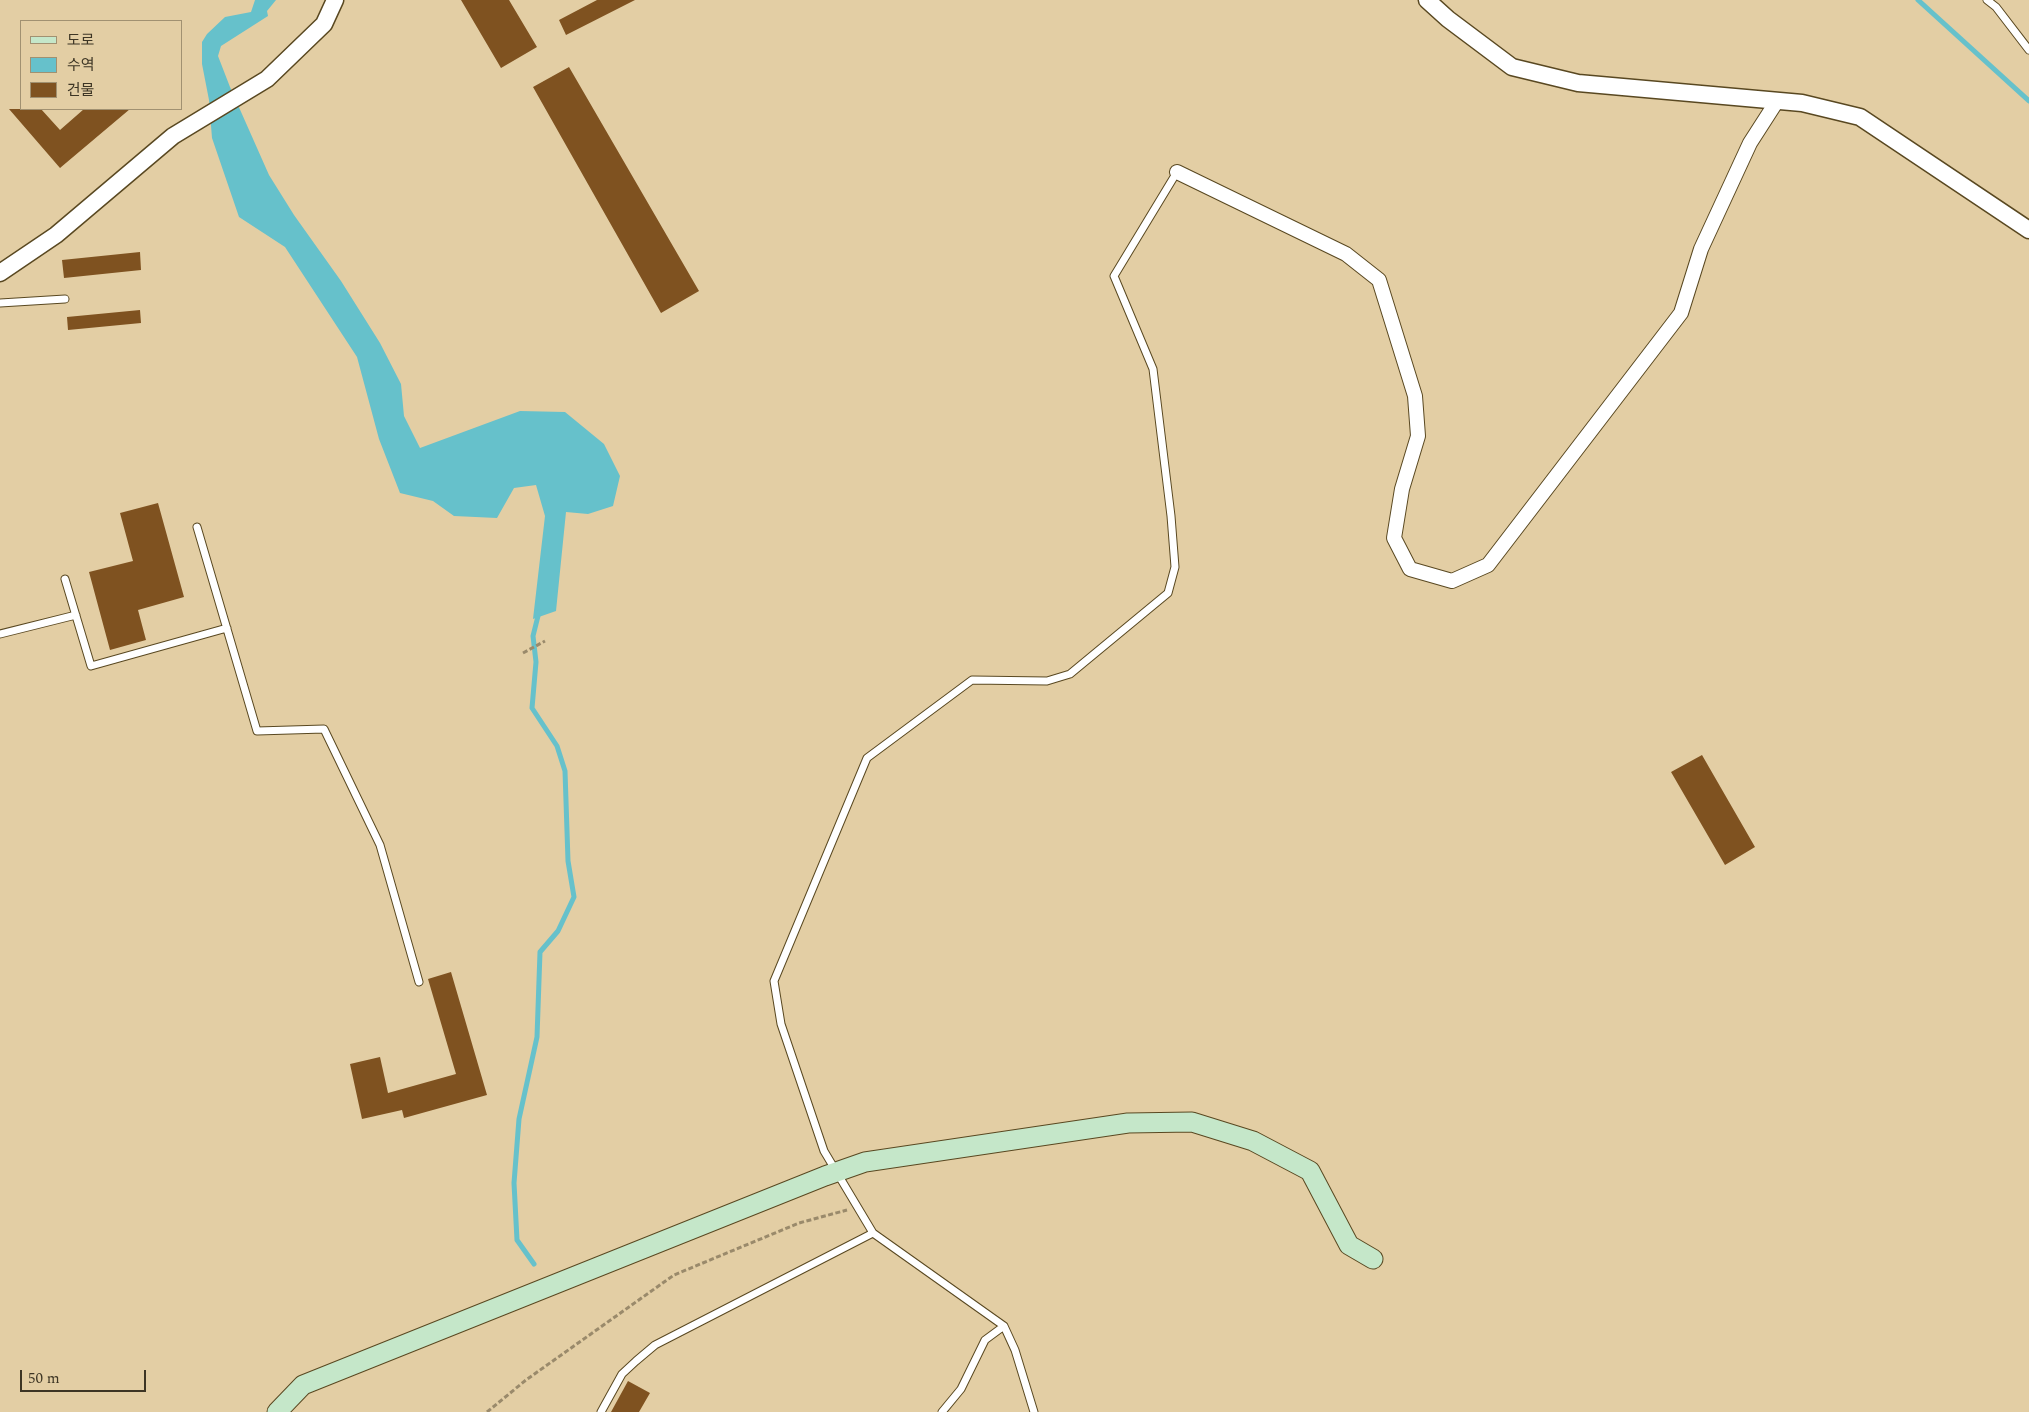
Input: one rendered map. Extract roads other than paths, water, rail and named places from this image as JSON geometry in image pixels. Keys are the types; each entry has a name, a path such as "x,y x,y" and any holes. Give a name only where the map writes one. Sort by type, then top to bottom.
{"main road":[{"path":"277,1412 303,1385 864,1162 1128,1123 1192,1122 1253,1141 1310,1171 1349,1245 1373,1259"}],"street":[{"path":"0,273 56,235 173,136 267,79 324,24 335,0"},
{"path":"1427,0 1448,19 1512,67 1578,83 1802,103 1860,117 2029,230"},
{"path":"1176,172 1346,254 1379,280 1415,396 1418,436 1402,489 1394,538 1410,569 1452,581 1488,565 1681,313 1700,249 1750,144 1777,101"}],"lane":[{"path":"1987,0 1996,7 2029,50"},
{"path":"1034,1412 1015,1350 1004,1326 873,1233 824,1151 781,1024 774,980 867,758 972,680 1047,681 1070,674 1168,593 1175,568 1171,516 1153,369 1114,276 1176,172"},
{"path":"0,303 65,299"},
{"path":"197,526 257,731 324,729 380,845 420,982"},
{"path":"64,580 91,666 228,628"},
{"path":"0,634 76,615"},
{"path":"601,1412 622,1374 655,1345 873,1233"},
{"path":"942,1412 961,1389 985,1340 1004,1326"}],"water":[{"path":"255,0 276,0 267,11 268,16 221,46 218,56 269,175 294,215 341,281 380,343 401,384 404,416 420,448 520,411 565,412 604,444 620,476 613,506 588,514 566,512 556,611 533,619 545,516 536,485 514,488 497,518 454,516 433,501 400,493 379,439 357,357 285,247 239,217 212,138 209,100 202,64 202,42 207,34 225,17 251,12"}],"waterway":[{"path":"1918,0 2029,101"},
{"path":"534,1264 517,1240 514,1183 519,1119 537,1037 540,952 558,931 574,897 568,861 565,771 557,746 532,708 536,662 533,636 539,612"}]}
